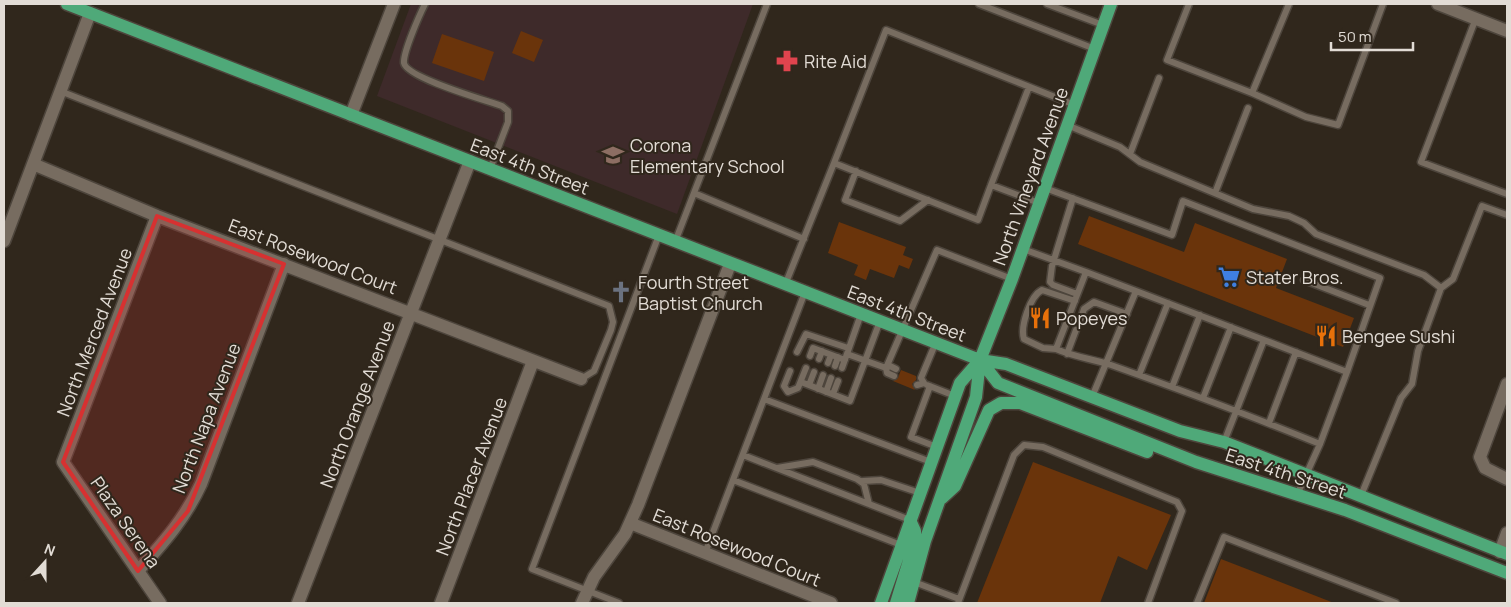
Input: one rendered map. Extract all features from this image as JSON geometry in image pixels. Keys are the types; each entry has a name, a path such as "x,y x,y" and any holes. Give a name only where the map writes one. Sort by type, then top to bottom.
{"main road":[{"name":"East 4th Street","path":"67,4 980,360 1006,364 1180,431 1224,442 1360,498 1504,553"},
{"name":"North Vineyard Avenue","path":"908,603 940,500 976,397 980,360 1012,279 1111,4"},
{"name":"East 4th Street","path":"980,360 998,383 1181,456 1296,496 1346,510 1507,573"},
{"name":"North Vineyard Avenue","path":"881,603 960,383 980,360"},
{"path":"940,500 955,486 989,410 1001,403 1020,403 1156,455 1181,456"},
{"path":"896,603 915,541 915,531 910,520"}],"street":[{"path":"352,115 394,4"},
{"path":"1438,4 1507,31"},
{"path":"4,241 90,13"},
{"name":"North Orange Avenue","path":"298,603 470,161"},
{"name":"East Rosewood Court","path":"33,164 157,216 411,312 581,379"},
{"name":"North Merced Avenue","path":"62,462 157,216"},
{"name":"North Napa Avenue","path":"138,571 172,534 188,511 201,484 284,264"},
{"path":"582,603 586,590 630,523 730,264"},
{"name":"North Placer Avenue","path":"441,603 533,361"},
{"path":"1507,384 1480,457 1485,468 1507,479"},
{"name":"Plaza Serena","path":"62,462 160,603"},
{"name":"East Rosewood Court","path":"630,523 831,603"},
{"path":"1504,553 1507,533"}],"lane":[{"path":"425,4 406,54 405,64 409,70 422,78 502,106 508,111 508,122 490,170"},
{"path":"675,242 767,4"},
{"path":"979,4 1095,49"},
{"path":"1047,4 1103,25"},
{"path":"1189,4 1167,60 1252,93 1306,117 1338,125 1383,4"},
{"path":"1252,93 1289,4"},
{"path":"1476,18 1421,162 1507,194"},
{"path":"785,285 886,30 1075,105"},
{"path":"1130,154 1159,78"},
{"path":"834,163 978,220 1029,87"},
{"path":"60,92 609,306 613,322 611,330 594,371 581,379"},
{"path":"1215,193 1248,108"},
{"path":"1067,125 1120,147 1140,162 1253,209 1289,216 1304,223 1316,234 1424,275 1441,288"},
{"path":"856,172 845,200 900,221 928,200"},
{"path":"992,185 1039,202"},
{"path":"1045,188 1172,235 1183,201 1380,278 1320,444 1296,496"},
{"path":"694,193 804,239"},
{"path":"1074,198 1050,272 1053,285 1076,297"},
{"path":"1360,498 1401,398 1412,384 1418,351 1441,288 1453,279 1482,206 1507,215"},
{"path":"619,603 532,569 659,235"},
{"path":"1023,249 1347,372"},
{"path":"894,376 887,373 886,368 937,250 1012,279"},
{"path":"1056,349 1086,272"},
{"path":"1304,280 1369,305"},
{"path":"1076,297 1042,290 1035,295 1022,333 1024,340 1043,348 1056,349 1139,375 1236,410 1320,444"},
{"path":"1092,397 1136,291"},
{"path":"705,553 805,292"},
{"path":"1081,318 1084,309 1094,302 1127,314"},
{"path":"1139,375 1168,303"},
{"path":"839,367 861,314"},
{"path":"1172,387 1200,315"},
{"path":"801,382 850,401 880,321"},
{"path":"1203,398 1231,327"},
{"path":"1067,354 1076,330"},
{"path":"797,352 806,334 845,355 886,368 890,366 896,369"},
{"path":"1224,442 1264,340"},
{"path":"936,342 922,382 911,437 937,447"},
{"path":"810,356 813,348 831,355 845,355"},
{"path":"819,359 822,351"},
{"path":"1269,423 1296,352"},
{"path":"828,363 831,355"},
{"path":"790,371 784,390 788,392 795,390 801,382 806,368"},
{"path":"809,385 814,372"},
{"path":"818,389 823,376"},
{"path":"826,392 834,380 833,394"},
{"path":"922,382 955,396"},
{"path":"764,399 931,462"},
{"path":"914,582 959,601 1014,455 1024,445 1043,447 1178,502 1182,511 1148,603"},
{"path":"743,455 910,520"},
{"path":"777,468 813,462 862,482 881,480 920,493"},
{"path":"733,480 901,545"},
{"path":"862,482 869,504"},
{"path":"1197,603 1224,537 1396,603"}],"highlighted area":[{"path":"157,216 284,264 188,511 138,571 63,462"}],"shaded area":[{"name":"Corona Elementary School","path":"411,4 753,4 677,214 377,96"}],"building":[{"path":"521,31 543,40 534,62 512,53"},
{"path":"442,34 494,52 484,81 432,63"},
{"path":"1089,216 1184,252 1195,223 1287,259 1276,288 1354,318 1343,347 1078,244"},
{"path":"839,222 906,247 903,255 913,259 909,269 899,265 894,278 870,269 866,280 854,275 858,265 828,253"},
{"path":"901,370 916,376 916,380 912,384 915,390 893,381 898,378"},
{"path":"1033,462 1171,515 1147,570 1118,556 1100,603 977,603"},
{"path":"1221,559 1334,603 1204,603"}],"place":[{"name":"Rite Aid","path":"787,61"},
{"name":"Corona Elementary School","path":"613,155"},
{"name":"Stater Bros.","path":"1229,277"},
{"name":"Fourth Street Baptist Church","path":"621,292"},
{"name":"Popeyes","path":"1040,318"},
{"name":"Bengee Sushi","path":"1326,336"}]}
